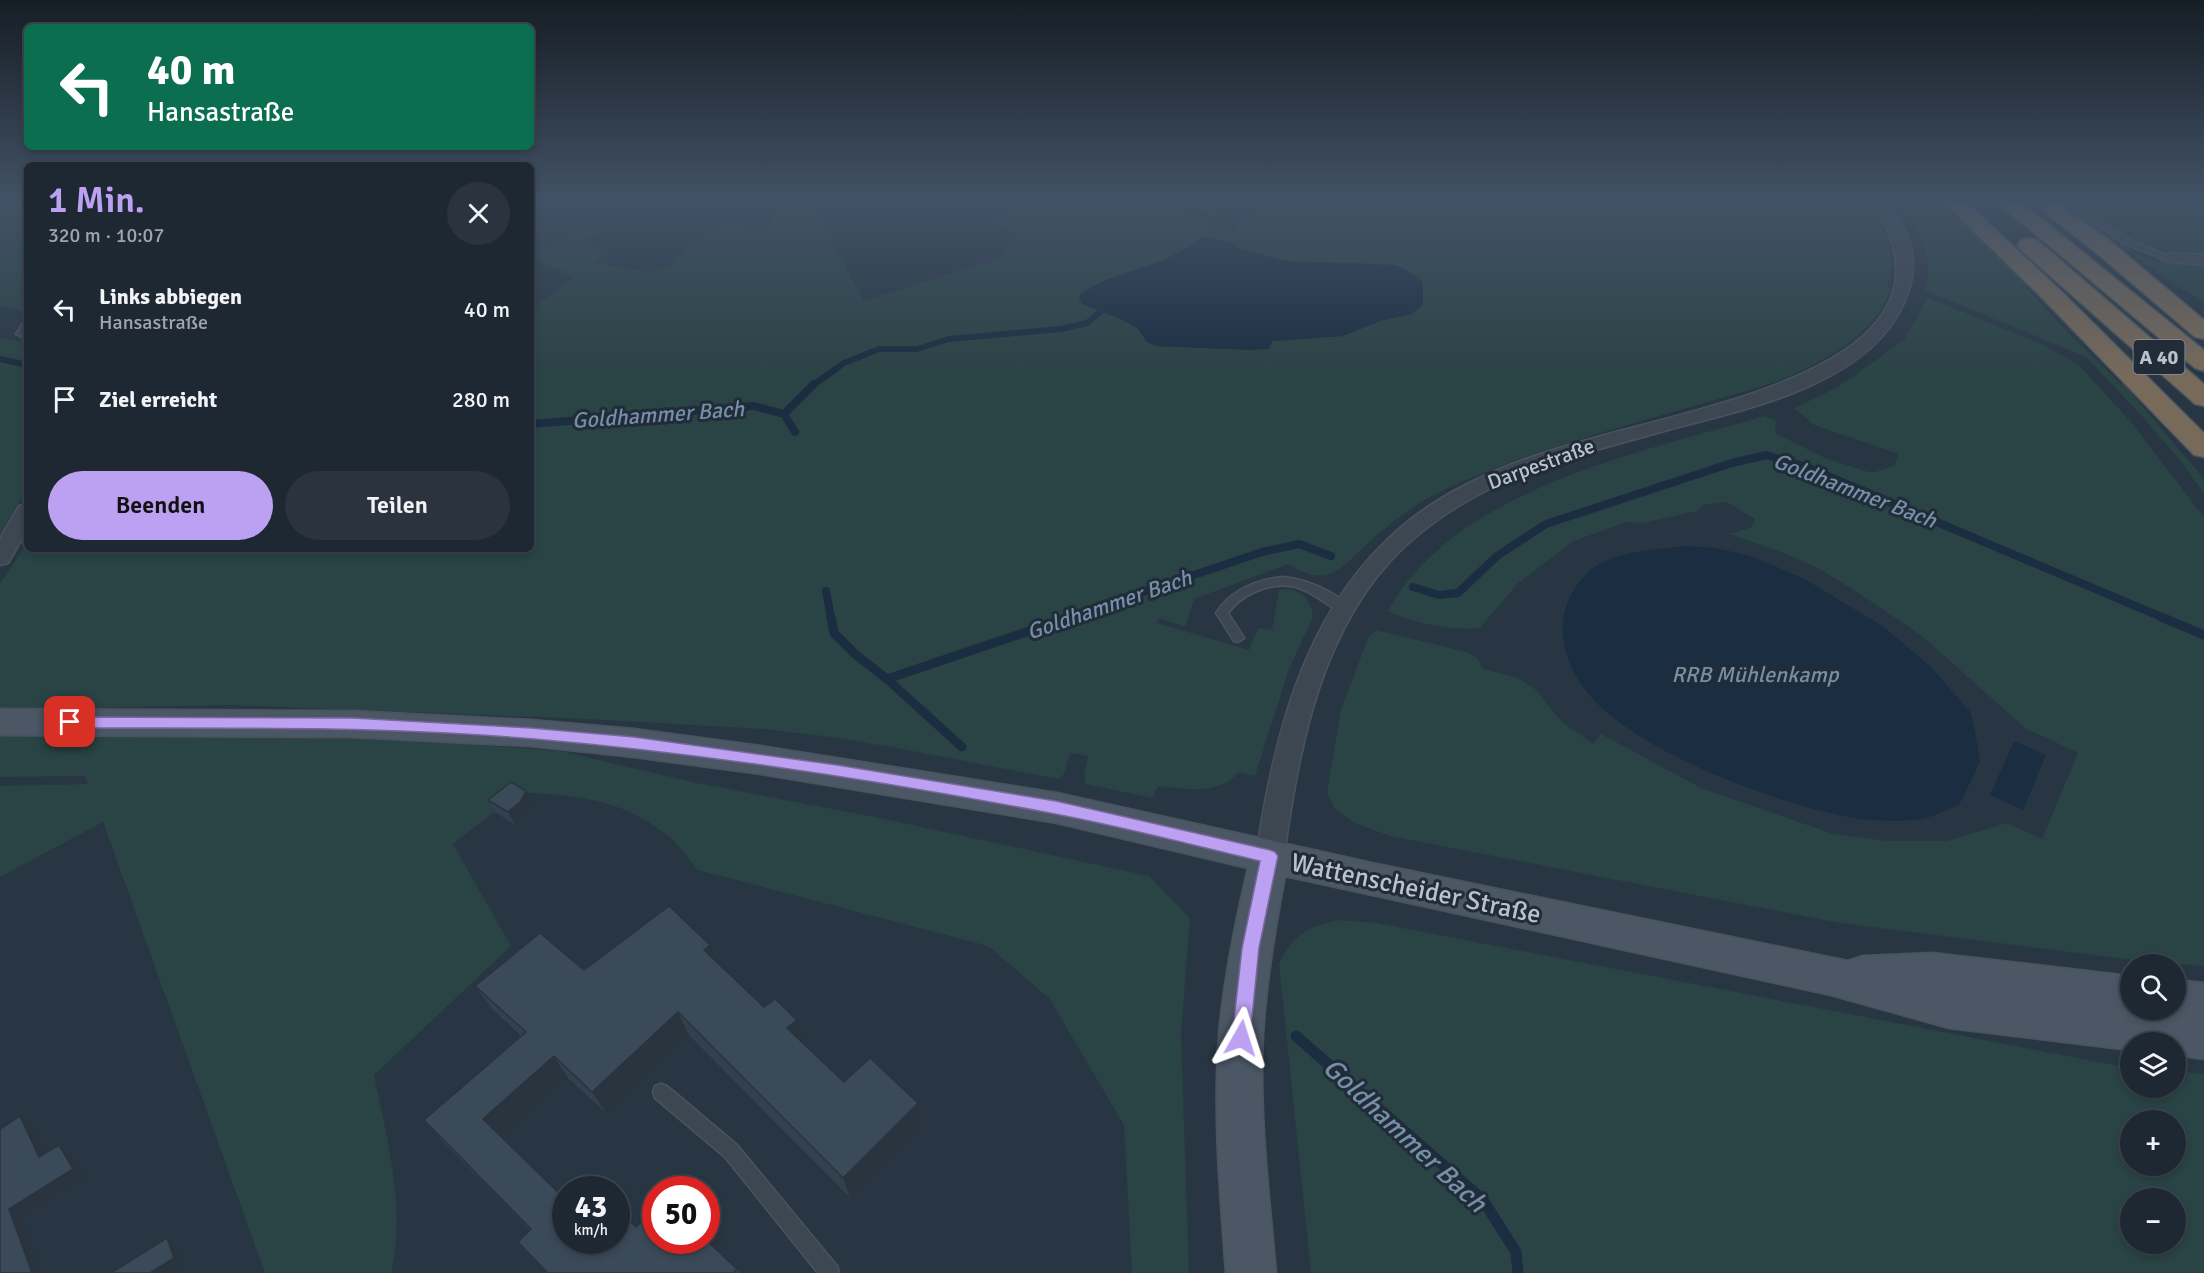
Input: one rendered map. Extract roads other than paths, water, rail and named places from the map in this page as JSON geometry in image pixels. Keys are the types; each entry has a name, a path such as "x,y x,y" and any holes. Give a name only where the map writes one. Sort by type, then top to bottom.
{"highway":[{"path":"2015,259 2204,449"},
{"name":"A 40","path":"2046,259 2204,398"},
{"name":"A 40","path":"2079,259 2204,363"},
{"path":"2118,259 2204,332"},
{"path":"2124,259 2177,296 2204,311"}],"main road":[{"path":"0,722 352,724 531,733 634,743 837,771 1056,808 1270,856"},
{"name":"Wattenscheider Straße","path":"1251,1273 1241,1144 1241,1038 1250,948 1270,856 1372,880 1831,976 1949,1008 2204,1038"},
{"name":"Wattenscheider Straße","path":"1831,976 1932,972 2120,995"},
{"path":"2186,1001 2204,1003"}],"street":[{"name":"Darpestraße","path":"1270,856 1277,794 1303,700 1322,649 1344,609 1377,560 1449,503 1486,483 1562,454 1771,393 1819,373 1855,351 1882,328 1901,294 1905,279 1905,259"},
{"path":"0,558 24,516"}],"lane":[{"path":"1238,638 1222,613 1234,596 1276,580 1286,579 1308,586 1344,609"},
{"path":"661,1092 731,1152 830,1273"}],"water":[{"path":"1166,259 1280,259 1395,265 1412,273 1423,282 1423,305 1412,314 1383,320 1343,336 1273,341 1268,349 1156,346 1147,342 1138,329 1123,320 1082,304 1079,299 1081,293 1103,281"},
{"name":"RRB Mühlenkamp","path":"1685,546 1715,548 1751,556 1803,578 1884,627 1931,667 1971,713 1975,731 1980,762 1959,805 1926,818 1887,821 1853,818 1787,801 1750,789 1676,757 1614,718 1591,697 1573,671 1564,642 1564,613 1577,585 1593,568 1617,557"},
{"path":"2014,741 2046,755 2023,810 1990,795"}],"waterway":[{"name":"Goldhammer Bach","path":"812,386 844,363 879,349 917,349 949,339 1061,329 1087,323 1101,311"},
{"name":"Goldhammer Bach","path":"0,359 24,364"},
{"name":"Goldhammer Bach","path":"784,414 812,386"},
{"name":"Goldhammer Bach","path":"534,424 754,406 784,414"},
{"name":"Goldhammer Bach","path":"784,414 795,432"},
{"name":"Goldhammer Bach","path":"1413,587 1439,595 1458,593 1497,556 1546,524 1732,463 1766,455 1809,468 2164,618"},
{"name":"Goldhammer Bach","path":"1066,618 1262,552 1299,544 1331,556"},
{"name":"Goldhammer Bach","path":"826,591 831,618"},
{"name":"Goldhammer Bach","path":"831,617 834,633 855,654 887,679"},
{"name":"Goldhammer Bach","path":"887,679 1071,617"},
{"name":"Goldhammer Bach","path":"2161,617 2204,635"},
{"name":"Goldhammer Bach","path":"887,679 962,747"},
{"name":"Goldhammer Bach","path":"1296,1036 1483,1200 1516,1252 1518,1273"}]}
